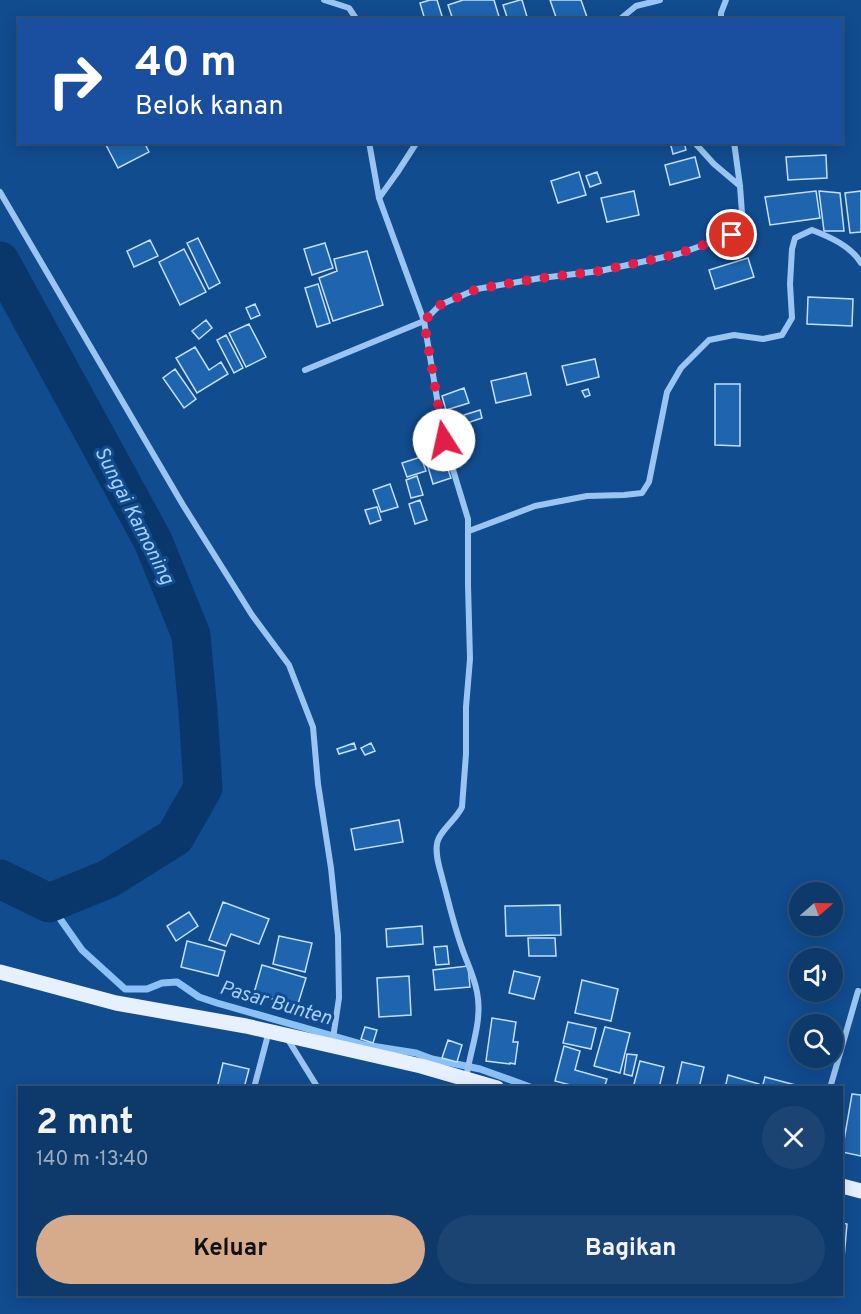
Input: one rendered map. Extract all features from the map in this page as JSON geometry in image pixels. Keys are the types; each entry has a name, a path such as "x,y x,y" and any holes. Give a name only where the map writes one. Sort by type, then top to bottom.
{"main road":[{"path":"0,972 116,1003 332,1043 421,1066 467,1075 492,1086"},
{"path":"843,1186 861,1191"}],"street":[{"path":"324,0 349,8 356,18"},
{"path":"621,18 636,6 660,0"},
{"path":"721,18 726,0"},
{"path":"369,144 379,198 424,321 444,440 468,519 470,659 462,807 460,814 436,842 438,860 461,948 477,992 479,1016 467,1075"},
{"path":"379,198 416,144"},
{"path":"696,144 714,164 740,186"},
{"path":"305,370 424,321 440,305 477,289 600,271 678,254 732,235 741,225 742,213 734,144"},
{"path":"0,192 183,505 252,615 289,665 313,727 318,784 331,868 337,925 339,998 332,1043"},
{"path":"468,531 535,506 587,496 642,493 649,482 667,392 681,368 710,340 734,335 763,339 782,335 792,318 791,273 795,238 812,230 835,239 857,256 861,263"},
{"path":"831,1086 858,991"},
{"path":"255,1086 269,1031"},
{"path":"285,1035 317,1086"}],"building":[{"path":"437,0 442,16 424,18 420,3"},
{"path":"463,0 494,0 499,18 452,18 448,5"},
{"path":"522,0 527,18 507,18 503,5"},
{"path":"550,0 581,0 587,18 556,18"},
{"path":"106,144 145,144 149,152 118,168"},
{"path":"670,144 684,144 686,150 673,154"},
{"path":"826,155 827,178 788,180 786,157"},
{"path":"695,157 700,177 670,185 665,165"},
{"path":"579,172 586,195 558,203 551,181"},
{"path":"597,172 601,183 590,187 586,176"},
{"path":"634,191 639,215 607,222 601,198"},
{"path":"816,191 820,218 770,225 765,197"},
{"path":"819,191 840,193 844,231 824,231"},
{"path":"861,191 861,232 850,233 845,193"},
{"path":"198,238 220,283 209,289 187,243"},
{"path":"150,240 158,256 134,267 127,251"},
{"path":"325,243 333,268 312,275 304,249"},
{"path":"184,249 206,292 180,305 159,262"},
{"path":"367,251 383,305 333,321 319,278 337,271 334,259"},
{"path":"748,258 754,277 715,289 709,270"},
{"path":"318,284 330,323 317,327 305,288"},
{"path":"808,297 853,299 852,326 807,324"},
{"path":"255,304 260,315 251,319 246,308"},
{"path":"206,320 212,328 199,339 192,331"},
{"path":"249,324 266,357 246,367 229,333"},
{"path":"226,335 243,368 234,373 217,340"},
{"path":"195,347 209,370 221,362 228,374 197,393 176,358"},
{"path":"595,359 599,377 567,385 562,366"},
{"path":"175,369 196,399 184,408 163,378"},
{"path":"526,373 531,395 496,403 491,381"},
{"path":"715,384 740,384 740,446 715,445"},
{"path":"464,388 469,403 446,410 442,396"},
{"path":"588,389 590,395 585,397 582,391"},
{"path":"480,410 482,418 467,423 464,415"},
{"path":"443,455 451,478 433,484 426,460"},
{"path":"421,457 426,471 407,477 402,463"},
{"path":"417,476 423,495 411,498 406,480"},
{"path":"390,484 398,507 381,512 373,490"},
{"path":"420,500 427,520 415,524 409,504"},
{"path":"377,507 381,520 370,524 365,510"},
{"path":"354,743 356,749 339,754 337,749"},
{"path":"371,743 375,751 365,755 361,748"},
{"path":"399,820 403,842 355,850 351,829"},
{"path":"223,902 269,919 259,944 231,934 226,946 209,940"},
{"path":"560,905 561,935 506,936 505,906"},
{"path":"189,912 198,926 176,941 167,926"},
{"path":"422,926 423,944 387,947 386,929"},
{"path":"279,936 312,943 305,972 273,964"},
{"path":"528,938 555,938 556,956 529,956"},
{"path":"187,941 225,951 218,976 181,967"},
{"path":"447,946 449,964 436,965 434,947"},
{"path":"262,965 306,978 297,1007 254,993"},
{"path":"468,966 470,987 435,990 433,970"},
{"path":"514,971 540,977 534,999 509,993"},
{"path":"409,976 411,1015 379,1017 377,978"},
{"path":"582,980 618,989 611,1021 575,1013"},
{"path":"492,1018 516,1022 513,1042 518,1042 515,1064 486,1061"},
{"path":"568,1022 596,1028 591,1049 563,1043"},
{"path":"365,1027 377,1030 373,1043 361,1039"},
{"path":"605,1027 630,1033 620,1073 594,1066"},
{"path":"448,1040 462,1045 457,1062 442,1058"},
{"path":"564,1046 580,1051 575,1070 607,1079 605,1086 574,1086 555,1081"},
{"path":"627,1054 637,1055 632,1076 624,1074"},
{"path":"640,1061 664,1067 659,1086 634,1086"},
{"path":"682,1062 704,1067 699,1086 676,1086"},
{"path":"223,1063 249,1069 245,1086 217,1086"},
{"path":"728,1075 759,1084 758,1086 725,1086"},
{"path":"765,1077 799,1086 763,1086"},
{"path":"852,1094 861,1095 861,1156 843,1152"},
{"path":"843,1223 847,1224 843,1258"}],"waterway":[{"name":"Sungai Kamoning","path":"0,261 153,541 191,635 203,788 175,837 108,879 49,903 0,879"},
{"name":"Pasar Bunten","path":"49,903 82,950 125,989 147,989 162,983 177,982 199,997 217,1003 365,1045 416,1053 432,1059 480,1069 527,1086"}],"route":[{"path":"444,440 424,321 440,305 477,289 600,271 678,254 732,235"}]}
